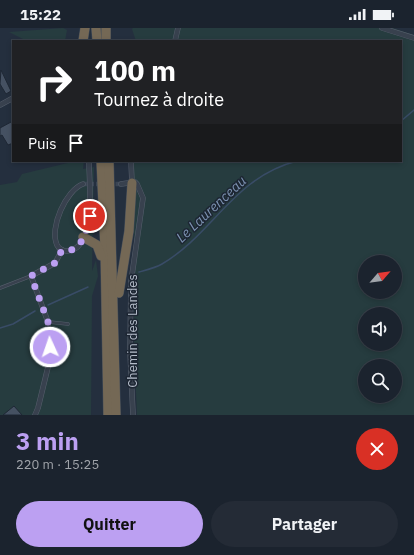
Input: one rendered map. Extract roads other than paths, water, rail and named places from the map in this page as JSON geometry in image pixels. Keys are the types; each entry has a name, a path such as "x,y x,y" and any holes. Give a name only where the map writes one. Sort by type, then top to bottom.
{"highway":[{"path":"82,40 85,28"},
{"path":"96,28 97,40"},
{"path":"106,28 106,40"},
{"path":"101,162 106,286 108,415"},
{"path":"109,162 116,415"},
{"path":"114,312 118,305 128,236 132,183"},
{"path":"83,237 100,247 102,277 106,286"}],"street":[{"path":"175,40 178,28"},
{"path":"382,28 414,38"},
{"path":"0,105 12,99"},
{"path":"62,250 73,249 83,237 90,216 89,162"},
{"path":"121,184 132,183 131,162"},
{"name":"Chemin des Landes","path":"132,183 138,184 144,198 130,282 130,351 133,415"},
{"path":"62,250 58,246 56,238 58,219 72,191 83,184"},
{"path":"35,415 49,363 48,322 31,276 55,263 62,250"}],"lane":[{"path":"0,288 31,276"},
{"path":"48,322 68,324"}],"waterway":[{"name":"Le Laurenceau","path":"402,120 414,110"},
{"name":"Le Laurenceau","path":"139,272 162,264 180,252 196,238 225,207 256,180 275,169 294,162"},
{"name":"Le Laurenceau","path":"48,305 88,287"},
{"name":"Le Laurenceau","path":"0,328 13,324 35,311"}],"tunnel":[{"path":"83,184 121,184"}]}
